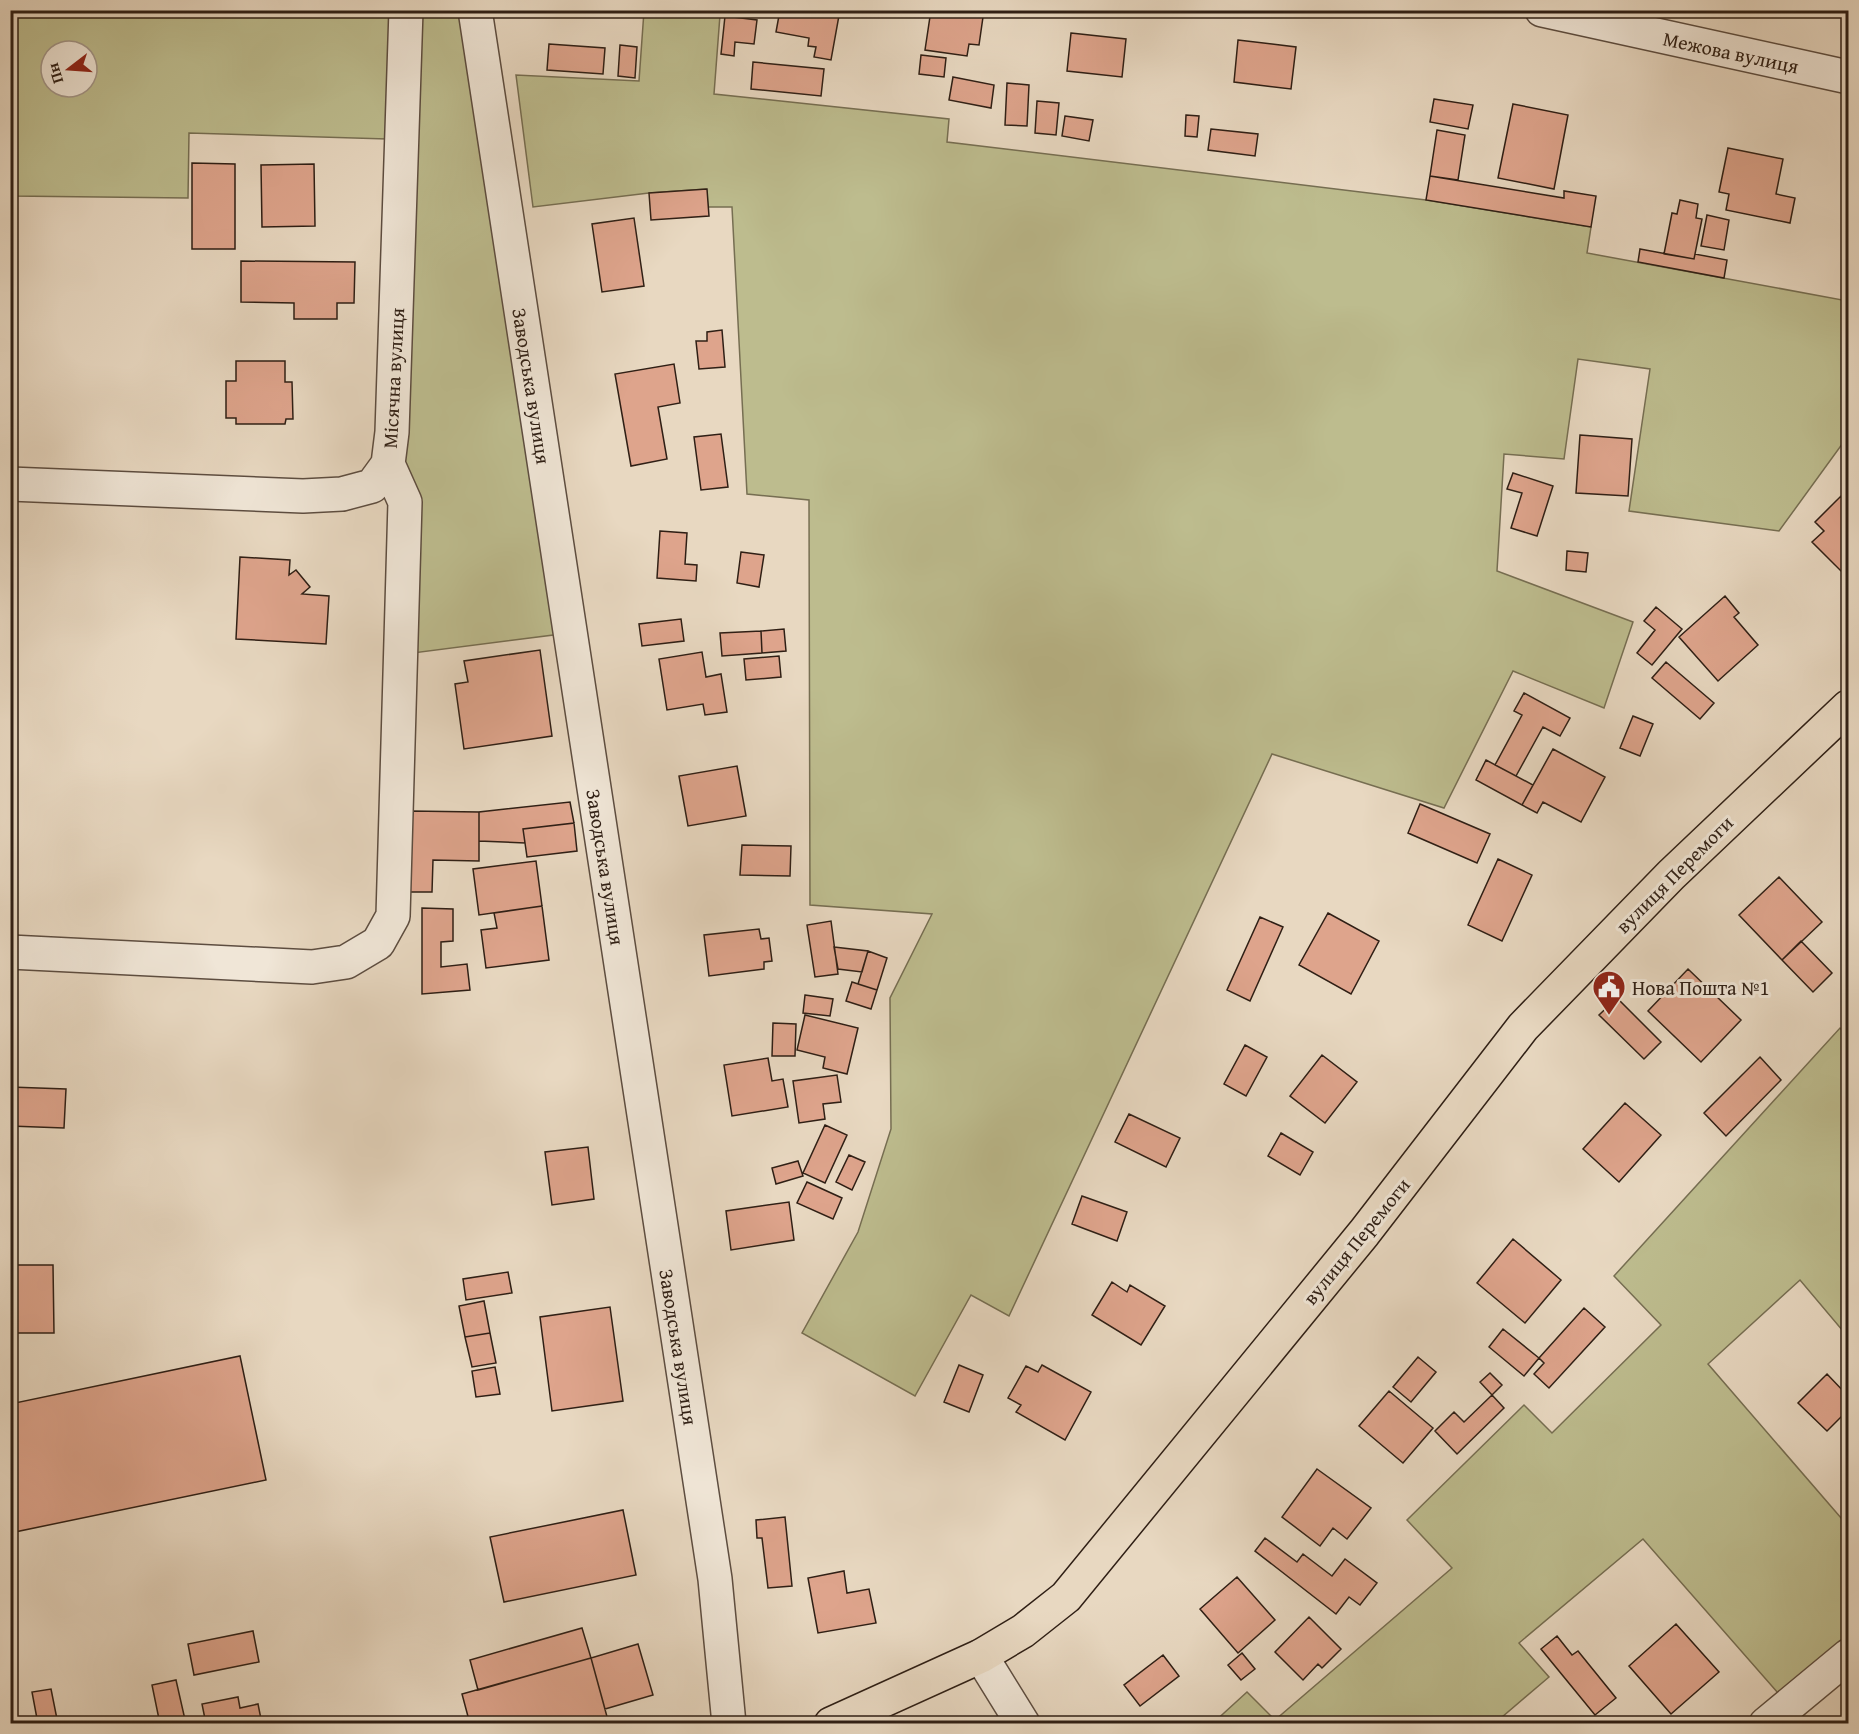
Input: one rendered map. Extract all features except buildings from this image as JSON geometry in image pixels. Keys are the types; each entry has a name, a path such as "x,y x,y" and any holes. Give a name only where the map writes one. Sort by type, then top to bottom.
{"main road":[{"name":"вулиця Перемоги","path":"831,1724 981,1656 1023,1631 1066,1597 1364,1233 1523,1027 1671,875 1848,707"}],"street":[{"name":"Місячна вулиця","path":"10,484 303,496 342,494 372,486 388,464 392,432 406,10"},
{"name":"Заводська вулиця","path":"475,10 715,1579 729,1724"},
{"name":"Межова вулиця","path":"1554,12 1848,77"},
{"path":"10,952 312,967 346,962 378,943 393,916 405,502 388,464"},
{"path":"981,1656 1023,1724"},
{"path":"1766,1724 1848,1656"}],"shaded area":[{"path":"11,11 393,11 387,139 189,133 188,198 11,196"},
{"path":"419,11 465,11 561,634 413,653 402,468"},
{"path":"644,11 720,15 714,94 949,119 947,142 1426,200 1591,227 1587,253 1848,301 1848,436 1779,531 1629,511 1650,369 1578,359 1564,459 1504,454 1497,571 1633,622 1604,708 1513,671 1444,808 1272,754 1009,1316 971,1295 915,1396 802,1333 858,1232 891,1129 890,998 932,914 810,905 809,500 747,494 732,207 708,207 706,189 649,193 533,207 516,75 639,81"},
{"path":"1840,1028 1848,1037 1848,1337 1800,1280 1708,1364 1848,1526 1848,1635 1778,1693 1643,1539 1519,1643 1549,1677 1495,1723 1212,1724 1247,1692 1275,1720 1452,1568 1407,1520 1524,1405 1552,1433 1661,1325 1614,1276"}],"place":[{"name":"Нова Пошта №1","path":"1609,1016"}]}
